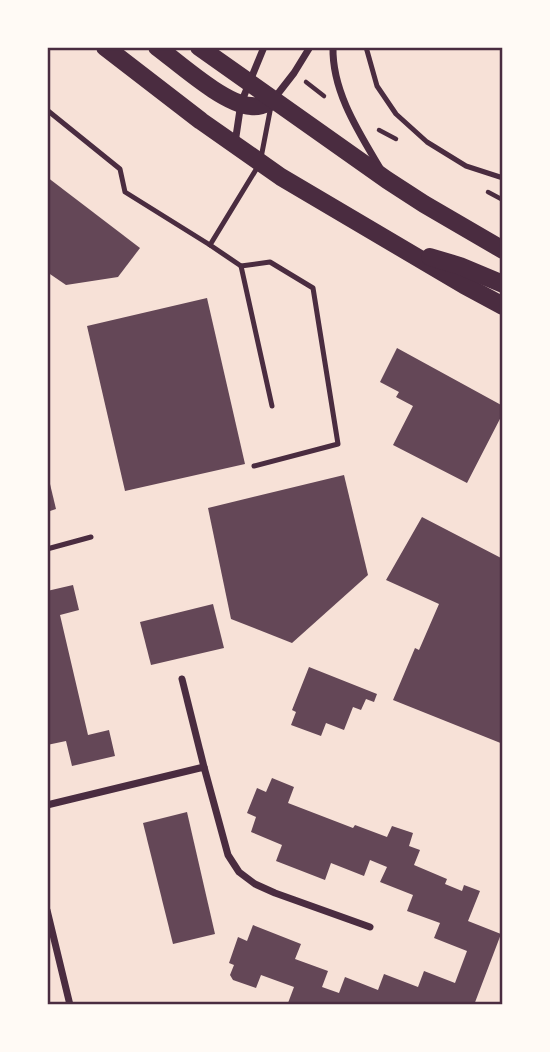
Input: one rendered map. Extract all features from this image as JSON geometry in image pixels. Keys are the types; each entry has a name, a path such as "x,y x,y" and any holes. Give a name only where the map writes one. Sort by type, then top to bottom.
{"main road":[{"path":"105,47 260,163 503,306"},
{"path":"157,47 226,96 253,106 272,101"},
{"path":"199,47 387,180 503,250"},
{"path":"406,251 460,266 503,284"}],"street":[{"path":"234,146 241,103 264,47"},
{"path":"272,101 310,47"},
{"path":"333,47 333,64 340,92 387,180"},
{"path":"182,679 228,855 239,872 255,884 275,893 370,928"},
{"path":"47,805 204,767"},
{"path":"47,910 70,1005"}],"lane":[{"path":"366,47 377,86 396,114 427,142 466,166 503,178"},
{"path":"210,245 260,163 272,101"},
{"path":"47,110 120,169 125,192 241,266 270,262 313,288 338,444 254,466"},
{"path":"241,266 272,406"},
{"path":"47,549 91,537"}],"building":[{"path":"47,177 140,248 118,277 66,285 47,272"},
{"path":"207,298 245,464 125,491 87,326"},
{"path":"397,348 503,406 503,413 467,483 393,445 413,406 396,397 399,392 380,382"},
{"path":"344,475 368,575 292,643 231,619 208,508"},
{"path":"47,484 50,484 56,509 47,512"},
{"path":"422,517 503,559 503,744 393,700 415,648 419,650 439,604 386,580"},
{"path":"73,585 79,610 60,615 88,735 109,730 115,756 72,766 66,741 47,745 47,591"},
{"path":"213,604 224,648 151,665 140,622"},
{"path":"309,667 377,694 374,702 366,699 361,710 353,707 344,730 326,723 321,736 291,725 296,712 292,710"},
{"path":"272,778 294,787 288,803 353,828 355,825 387,837 392,826 413,833 409,846 420,850 414,865 447,879 445,884 462,891 464,885 480,891 468,921 501,934 474,1005 293,1005 288,1003 294,987 261,975 256,988 233,980 230,975 234,965 229,963 238,937 247,941 253,925 301,944 295,959 328,971 322,987 339,993 345,977 378,990 384,974 418,987 424,971 455,983 467,951 434,938 440,923 407,911 413,895 380,882 387,867 370,860 364,876 331,863 325,880 276,861 282,845 251,832 256,817 247,813 257,788 266,792"},
{"path":"187,812 215,934 173,944 143,823"}]}
